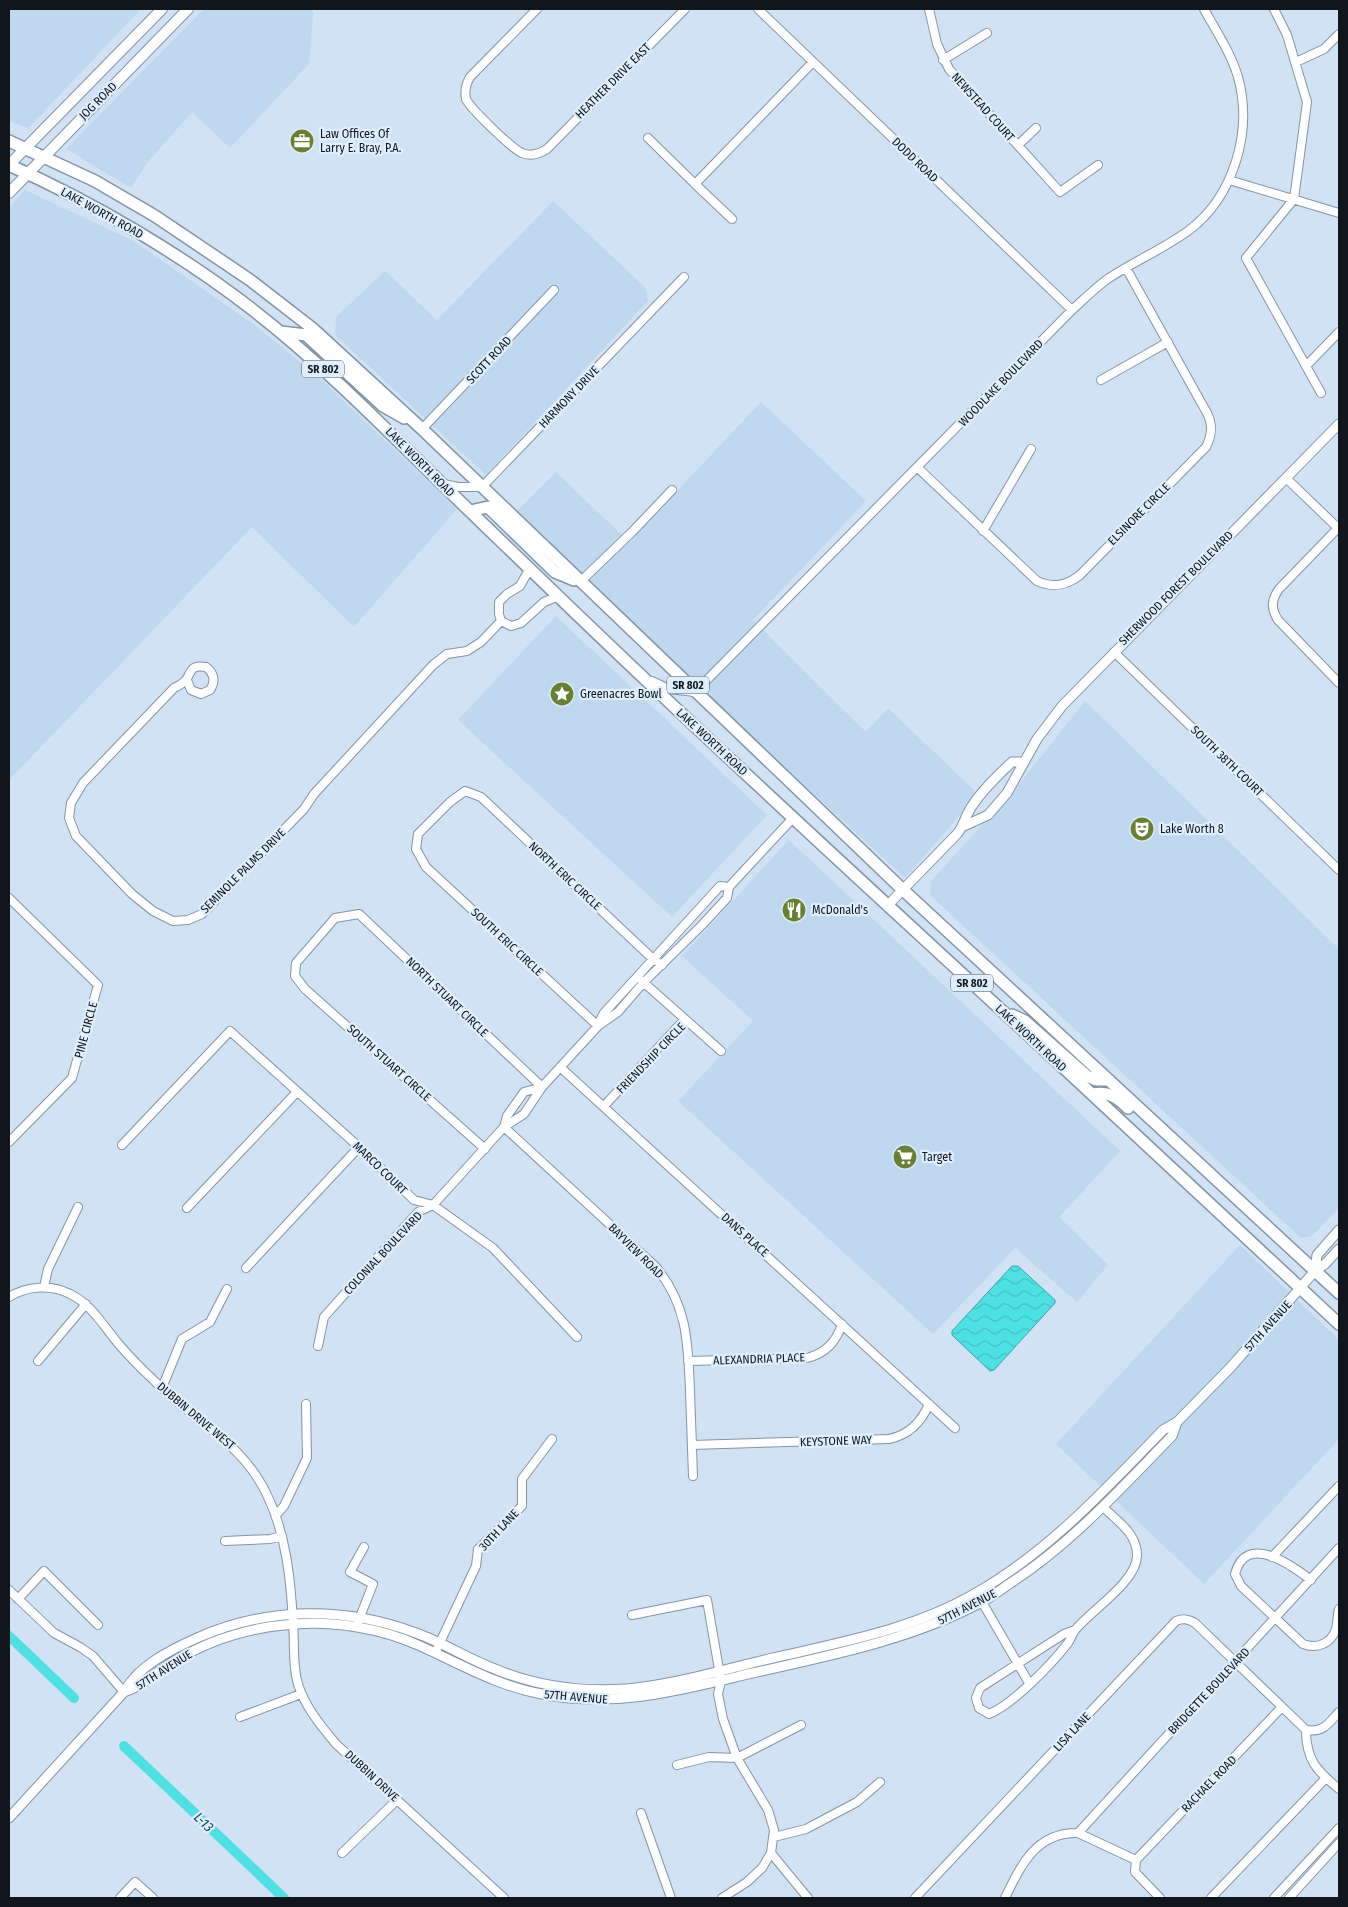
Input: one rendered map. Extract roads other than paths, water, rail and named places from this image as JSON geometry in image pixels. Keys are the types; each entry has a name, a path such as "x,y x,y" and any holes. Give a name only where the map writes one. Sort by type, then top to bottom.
{"main road":[{"name":"JOG ROAD","path":"9,165 162,9"},
{"name":"JOG ROAD","path":"9,193 188,9"},
{"name":"LAKE WORTH ROAD","path":"9,141 95,182 155,216 250,280 312,328 482,487 902,889 1339,1293"},
{"name":"LAKE WORTH ROAD","path":"9,165 80,199 163,248 211,279 279,331 354,397 470,511 792,819 888,905 1339,1324"},
{"path":"279,331 306,335 383,406 422,430"},
{"path":"470,511 488,507 556,572 580,582"},
{"path":"1001,1010 1025,1021 1087,1076 1096,1080 1109,1080"},
{"path":"1092,1094 1108,1094 1118,1099 1167,1144 1186,1152"}],"street":[{"name":"HEATHER DRIVE EAST","path":"537,9 470,76 465,89 472,108 516,150 528,155 542,153 685,9"},
{"name":"DODD ROAD","path":"758,9 1072,310"},
{"name":"NEWSTEAD COURT","path":"929,9 937,44 943,60 949,69 1060,192 1098,165"},
{"name":"WOODLAKE BOULEVARD","path":"696,692 1072,310 1108,279 1190,230 1213,206 1229,180 1239,150 1242,131 1242,98 1238,78 1229,54 1204,9"},
{"path":"1274,9 1287,35 1307,102 1294,199 1246,258 1321,394"},
{"path":"943,60 987,33"},
{"path":"1296,62 1324,49 1339,34"},
{"path":"695,184 813,62"},
{"path":"1018,144 1036,128"},
{"path":"648,138 732,219"},
{"path":"1229,180 1339,213"},
{"name":"ELSINORE CIRCLE","path":"918,467 1037,581 1049,585 1068,582 1080,575 1206,447 1209,440 1211,426 1207,414 1126,268"},
{"name":"HARMONY DRIVE","path":"482,487 684,277"},
{"name":"SCOTT ROAD","path":"422,430 554,290"},
{"path":"1306,366 1339,332"},
{"path":"1101,380 1168,342"},
{"name":"SHERWOOD FOREST BOULEVARD","path":"888,905 964,826 988,815 1007,793 1037,740 1062,706 1339,424"},
{"path":"984,531 1031,449"},
{"path":"1286,478 1339,528 1279,589 1272,601 1274,615 1339,683"},
{"path":"441,483 458,488 482,487"},
{"path":"580,582 672,490"},
{"path":"530,568 520,586 507,594 499,602 501,621 511,626 521,623 544,602 559,596"},
{"name":"SEMINOLE PALMS DRIVE","path":"186,680 174,688 83,783 71,803 69,818 76,836 132,894 154,911 174,920 188,920 202,914 304,809 314,794 433,665 447,654 467,651 481,642 501,621"},
{"name":"SOUTH 38TH COURT","path":"1114,652 1339,870"},
{"path":"643,677 669,690 696,692"},
{"name":"SHERWOOD FOREST BOULEVARD","path":"964,826 968,812 1000,774 1012,762 1024,762"},
{"name":"NORTH ERIC CIRCLE","path":"419,856 416,849 418,834 450,802 464,791 481,797 653,959 662,965"},
{"path":"598,1026 618,1012 644,982 727,898 729,887 792,819"},
{"name":"SOUTH ERIC CIRCLE","path":"419,856 426,867 598,1026"},
{"path":"598,1026 604,1013 720,886 729,887"},
{"name":"PINE CIRCLE","path":"9,898 98,985 72,1078 9,1142"},
{"name":"NORTH STUART CIRCLE","path":"296,976 296,963 335,918 359,914 542,1087"},
{"name":"SOUTH STUART CIRCLE","path":"296,976 305,989 485,1149"},
{"path":"637,977 685,1019"},
{"name":"FRIENDSHIP CIRCLE","path":"604,1106 685,1019 721,1051"},
{"name":"COLONIAL BOULEVARD","path":"318,1346 324,1317 418,1212 433,1205 504,1127 524,1114 542,1087 598,1026"},
{"name":"MARCO COURT","path":"122,1145 230,1031 359,1147 414,1200 433,1205 493,1248 577,1337"},
{"name":"DANS PLACE","path":"560,1067 929,1404"},
{"name":"COLONIAL BOULEVARD","path":"504,1127 507,1116 524,1092 542,1087"},
{"path":"187,1208 297,1092"},
{"name":"BAYVIEW ROAD","path":"504,1127 660,1272 671,1288 685,1323 693,1476"},
{"path":"246,1268 359,1147"},
{"path":"44,1287 48,1269 78,1207"},
{"name":"57TH AVENUE","path":"1315,1271 1317,1255 1339,1230"},
{"name":"57TH AVENUE","path":"124,1692 131,1680 185,1643 238,1623 292,1613 329,1613 394,1625 440,1643 497,1670 542,1684 572,1688 626,1689 650,1686 871,1635 923,1618 975,1594 1026,1561 1056,1536 1095,1500 1163,1430 1177,1422 1230,1368 1315,1271 1326,1264 1339,1249"},
{"name":"DUBBIN DRIVE WEST","path":"9,1297 20,1291 44,1287 68,1292 86,1304 119,1345 162,1388 221,1436 242,1457 267,1494 276,1515 282,1536 294,1624"},
{"path":"162,1388 182,1339 210,1322 227,1289"},
{"path":"38,1361 86,1304"},
{"name":"ALEXANDRIA PLACE","path":"688,1360 807,1358 820,1354 832,1345 842,1324"},
{"path":"276,1515 284,1506 307,1458 306,1404"},
{"path":"929,1404 955,1428"},
{"name":"KEYSTONE WAY","path":"692,1445 889,1439 902,1435 913,1428 922,1419 929,1404"},
{"name":"57TH AVENUE","path":"124,1692 137,1688 174,1661 214,1641 258,1629 294,1624 328,1624 390,1634 515,1688 571,1699 636,1698 721,1681 874,1644 927,1627 982,1602 1032,1569 1063,1544 1103,1507 1172,1436 1177,1422"},
{"name":"30TH LANE","path":"435,1653 476,1566 478,1549 522,1506 522,1480 552,1439"},
{"path":"1272,1557 1339,1486"},
{"path":"1075,1630 1064,1634 980,1688 976,1698 979,1708 989,1714 1001,1709 1056,1657 1070,1641 1075,1630 1123,1584 1134,1567 1137,1555 1132,1535 1103,1507"},
{"path":"225,1541 270,1539 282,1536"},
{"path":"356,1627 373,1584 350,1572 364,1546"},
{"name":"BRIDGETTE BOULEVARD","path":"1078,1833 1339,1548"},
{"path":"1311,1580 1292,1567 1272,1557 1256,1553 1240,1562 1235,1574 1241,1586 1304,1644 1317,1646 1323,1644 1333,1635 1336,1629 1338,1612"},
{"path":"18,1599 44,1571 98,1625"},
{"path":"9,1590 54,1633 93,1656 124,1692 9,1818"},
{"path":"632,1615 708,1600 720,1670 721,1681 718,1694 729,1739 737,1758 768,1810 773,1823 774,1838 771,1852 758,1874 722,1898"},
{"path":"982,1602 1029,1683"},
{"name":"LISA LANE","path":"915,1898 1176,1622 1182,1619 1189,1619 1195,1623 1235,1662"},
{"name":"DUBBIN DRIVE","path":"294,1624 294,1669 309,1709 322,1727 336,1744 504,1898"},
{"path":"1235,1662 1306,1730 1321,1730 1339,1712"},
{"path":"240,1717 302,1694"},
{"name":"RACHAEL ROAD","path":"1136,1860 1281,1708"},
{"path":"677,1765 709,1757 737,1758 801,1725"},
{"path":"1306,1730 1307,1747 1311,1760 1326,1778 1339,1788"},
{"path":"1211,1898 1326,1778"},
{"path":"774,1838 806,1829 857,1802 880,1782"},
{"path":"342,1853 397,1800"},
{"path":"641,1813 671,1898"},
{"path":"1274,1898 1339,1828"},
{"path":"1005,1898 1021,1868 1039,1845 1050,1838 1063,1834 1078,1833 1136,1860 1135,1872 1160,1898"},
{"path":"1289,1898 1339,1843"},
{"path":"771,1852 808,1898"},
{"path":"120,1898 135,1882 153,1898"}],"water":[{"path":"1012,1266 1018,1266 1055,1300 1055,1303 994,1370 990,1371 952,1335 952,1331"}],"waterway":[{"name":"L-13","path":"9,1636 74,1698"},
{"name":"L-13","path":"124,1746 284,1898"}],"place":[{"name":"Law Offices Of Larry E. Bray, P.A.","path":"302,141"},
{"name":"Greenacres Bowl","path":"562,694"},
{"name":"Lake Worth 8","path":"1142,829"},
{"name":"McDonald's","path":"794,910"},
{"name":"Target","path":"905,1157"}]}
